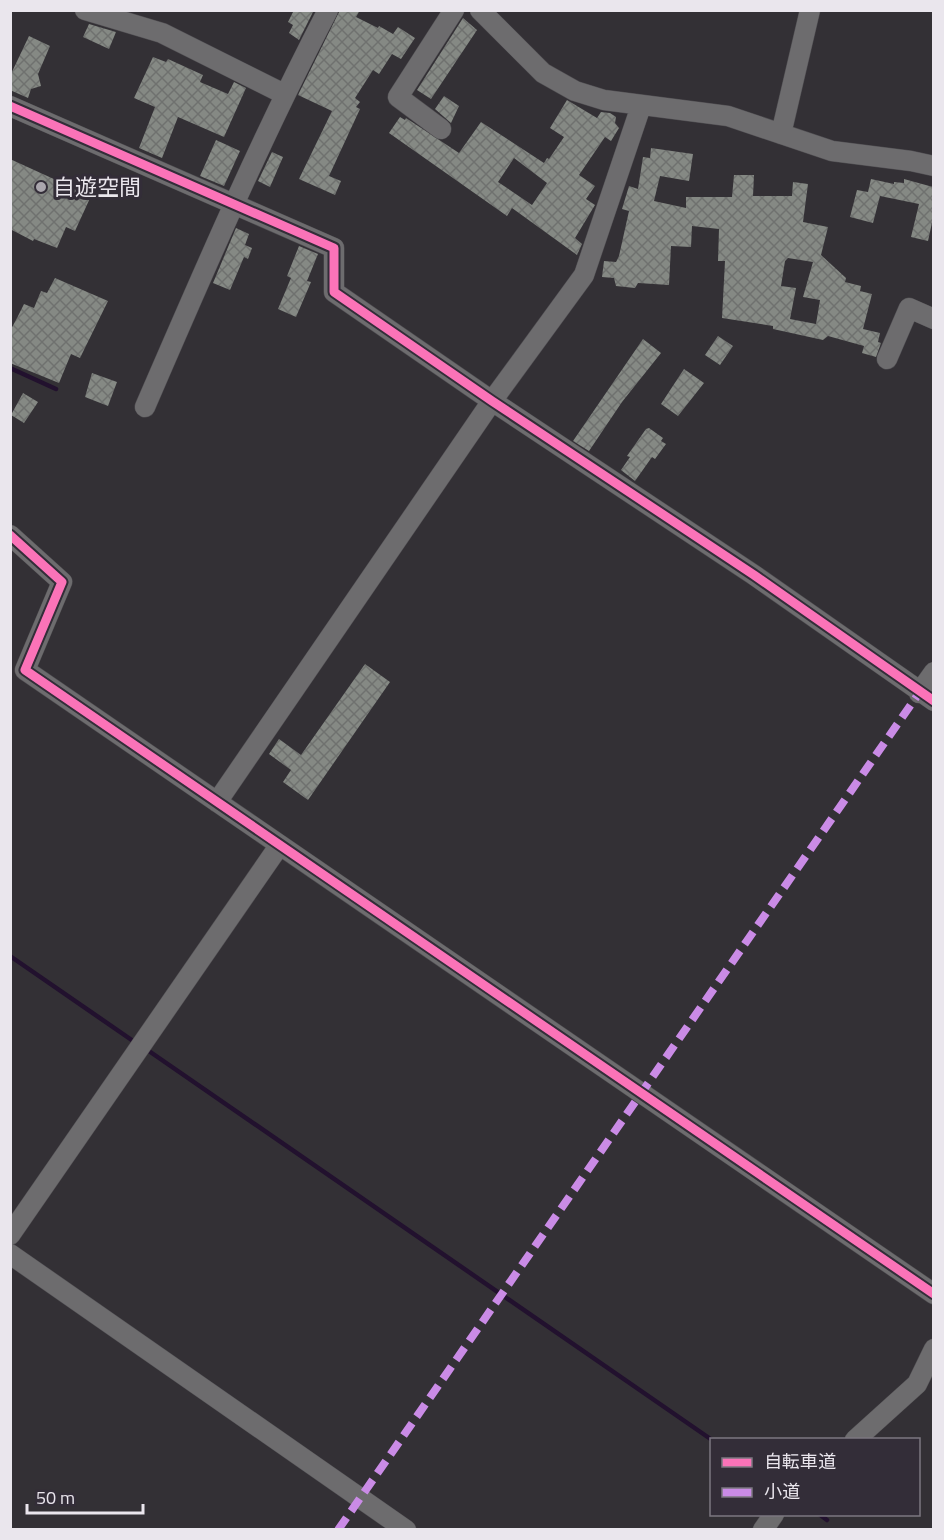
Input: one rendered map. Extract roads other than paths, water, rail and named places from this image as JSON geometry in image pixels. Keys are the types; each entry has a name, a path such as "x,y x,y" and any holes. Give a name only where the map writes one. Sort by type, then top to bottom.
{"street":[{"path":"85,10 162,33 284,94"},
{"path":"146,407 233,203 284,94 327,10"},
{"path":"441,129 398,97 454,10"},
{"path":"480,10 543,73 575,91 604,100 728,116 832,151 933,166"},
{"path":"780,134 810,10"},
{"path":"10,106 334,248 334,292 492,401 754,575 926,697 933,672"},
{"path":"217,802 492,401 584,275 641,106"},
{"path":"887,359 909,308 933,319"},
{"path":"10,535 62,582 25,670 933,1294"},
{"path":"10,1235 279,846"},
{"path":"10,1254 406,1530"},
{"path":"857,1438 916,1384 933,1349"},
{"path":"763,1530 773,1516"}],"waterway":[{"path":"10,368 56,389"},
{"path":"10,956 136,1043"},
{"path":"146,1049 710,1439"},
{"path":"822,1516 827,1520"}],"place":[{"name":"自遊空間","path":"41,187"}]}
